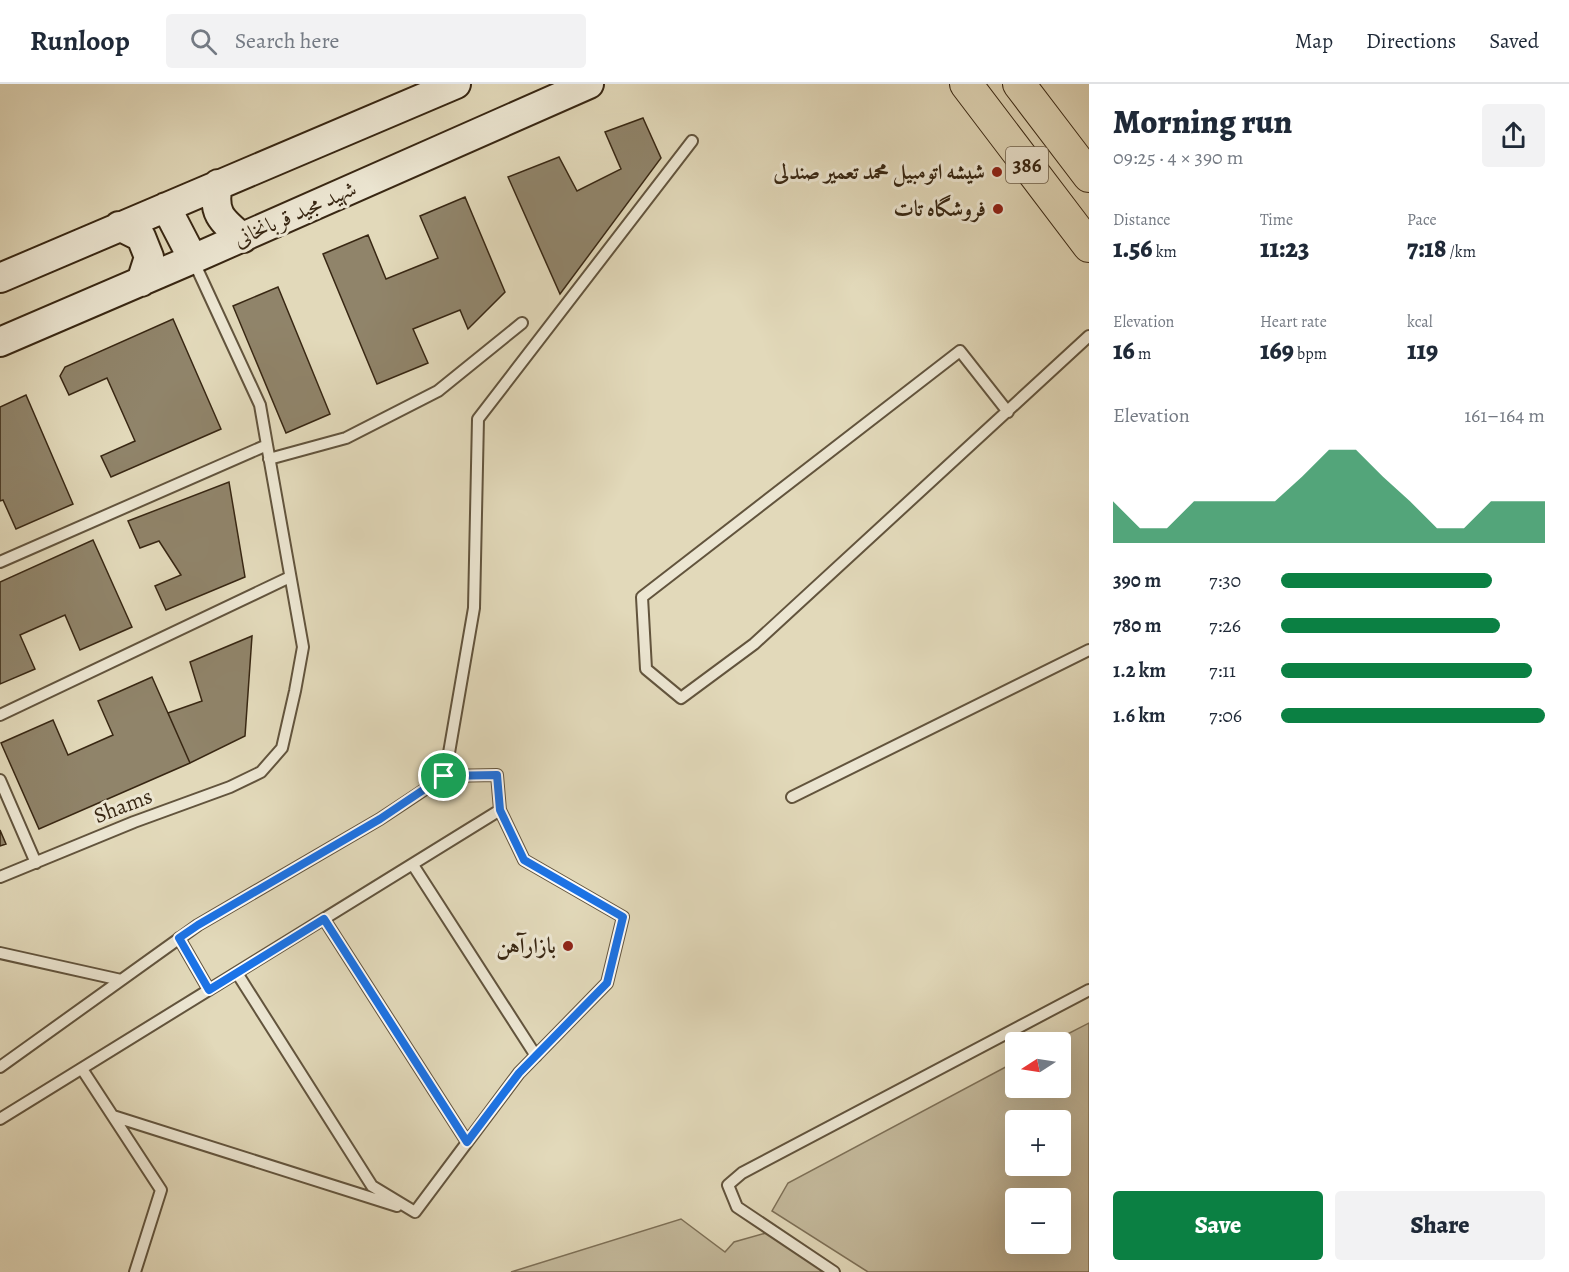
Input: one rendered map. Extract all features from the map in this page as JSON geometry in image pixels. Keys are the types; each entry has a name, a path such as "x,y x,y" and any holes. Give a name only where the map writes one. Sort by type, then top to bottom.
{"main road":[{"path":"0,278 456,84"},
{"name":"شهید مجید قربانخانی","path":"2,342 589,84"},
{"name":"386","path":"966,84 1089,246"},
{"name":"386","path":"1023,87 1089,176"},
{"path":"218,184 214,202 224,222 243,238"},
{"path":"166,207 193,260"},
{"path":"119,226 141,237 149,257 141,282"}],"lane":[{"path":"444,776 474,608 478,419 692,141"},
{"path":"0,715 290,577 260,405 193,260"},
{"path":"269,459 346,438 438,391 522,323"},
{"path":"1008,412 960,351 642,597 646,669 681,698 754,644 1008,412 1089,336"},
{"path":"0,562 267,445"},
{"name":"Shams","path":"0,878 134,822 230,787 261,772 282,748 303,647 290,577"},
{"path":"792,797 1089,650"},
{"path":"0,1067 179,938 380,819 444,776 497,775 500,810 524,860 623,917 607,983 519,1073 415,1212"},
{"path":"0,780 36,863"},
{"path":"0,1119 500,810"},
{"path":"413,865 536,1056"},
{"path":"324,919 467,1142"},
{"path":"179,938 209,990"},
{"path":"0,953 121,980"},
{"path":"237,973 372,1186 415,1212"},
{"path":"834,1272 737,1206 728,1185 742,1173 1089,990"},
{"path":"82,1069 161,1190 135,1272"},
{"path":"113,1116 415,1212"}],"shaded area":[{"path":"1089,1023 1089,1272 868,1272 772,1211 788,1183 1005,1067 1005,1098 1071,1098 1071,1032"},
{"path":"681,1219 725,1252 734,1242 773,1231 819,1267 821,1272 511,1272"}],"building":[{"path":"643,118 661,158 560,294 508,177 559,157 577,191 621,169 605,132"},
{"path":"465,197 505,292 468,329 460,310 413,329 428,363 377,384 323,254 368,235 386,279 438,258 420,216"},
{"path":"278,287 330,414 286,433 233,306"},
{"path":"173,319 221,429 111,477 101,456 135,441 107,378 69,395 60,376 65,367"},
{"path":"26,395 73,504 16,529 3,500 0,501 0,407"},
{"path":"229,482 245,577 166,610 155,586 181,575 159,541 140,548 128,521"},
{"path":"93,540 132,627 80,650 65,615 20,635 35,669 0,684 0,582"},
{"path":"252,636 245,736 190,763 168,713 202,701 190,662"},
{"path":"152,677 190,763 39,829 1,743 53,720 68,755 113,735 98,701"},
{"path":"0,830 6,844 0,846"}],"place":[{"name":"شیشه اتومبیل محمد تعمیر صندلی","path":"997,172"},
{"name":"فروشگاه تات","path":"998,209"},
{"name":"بازارآهن","path":"568,946"}],"route":[{"path":"497,775 500,810 524,860 623,917 607,983 519,1073 467,1142 324,919 209,990 179,938 380,819 444,776 497,775"}]}
